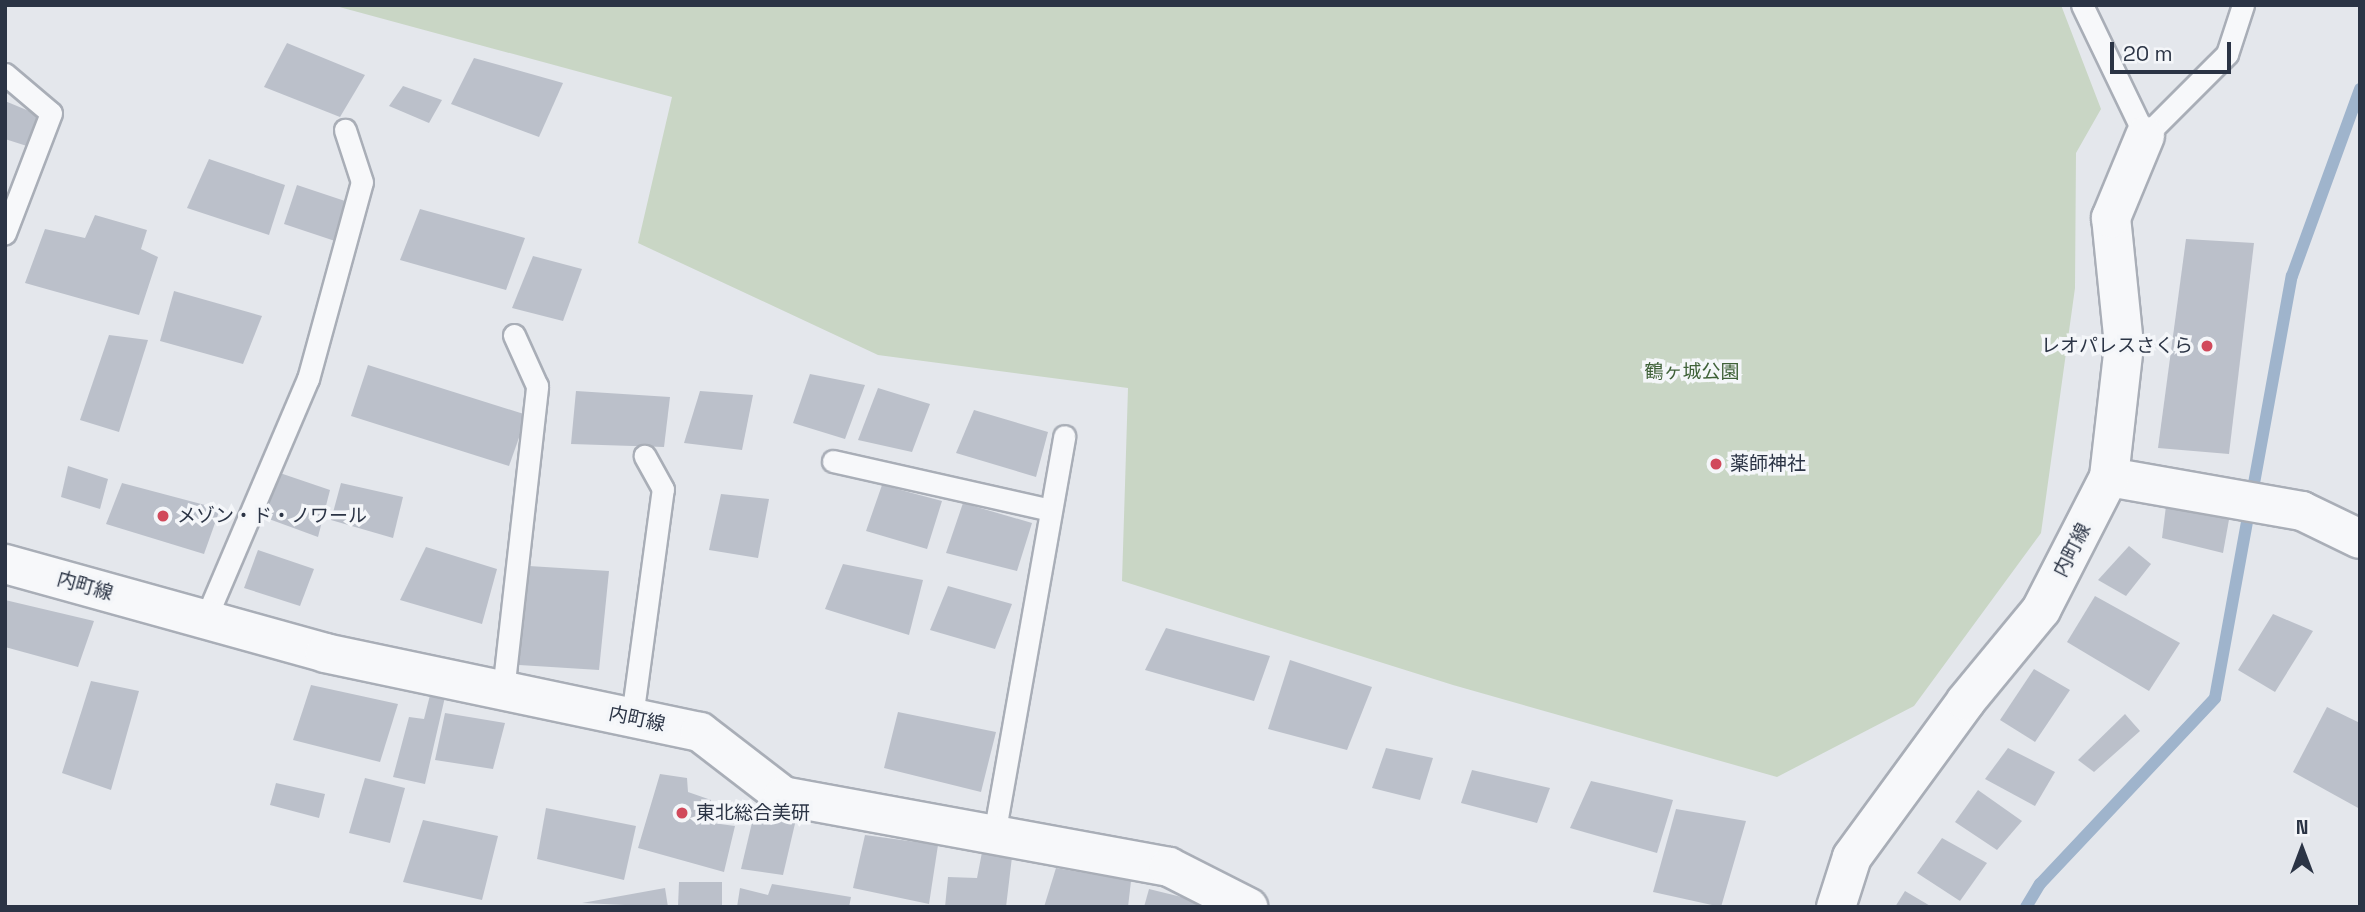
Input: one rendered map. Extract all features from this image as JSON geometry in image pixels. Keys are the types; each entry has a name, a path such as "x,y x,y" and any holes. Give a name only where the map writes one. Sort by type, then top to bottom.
{"street":[{"name":"内町線","path":"1836,907 1852,857 1966,701 2041,610 2109,477 2124,345 2111,218 2145,136"},
{"path":"2109,477 2302,511 2360,539"},
{"name":"内町線","path":"5,564 325,653 700,732 782,796 1170,867 1248,907"}],"lane":[{"path":"2082,5 2145,136 2227,54 2243,5"},
{"path":"5,74 51,113 5,233"},
{"path":"205,620 308,379 362,182 345,130"},
{"path":"503,691 537,386 514,335"},
{"path":"995,835 1064,436"},
{"path":"632,718 663,489 645,456"},
{"path":"833,461 1051,510"}],"green space":[{"name":"鶴ヶ城公園","path":"332,5 2061,5 2101,109 2076,153 2075,288 2041,533 1914,706 1777,777 1453,685 1122,581 1128,388 878,355 638,243 672,97"}],"building":[{"path":"287,43 365,75 340,117 264,87"},
{"path":"474,58 563,83 539,137 451,104"},
{"path":"403,86 442,100 429,123 389,106"},
{"path":"5,101 41,116 30,147 5,139"},
{"path":"209,159 285,185 269,235 187,208"},
{"path":"297,185 345,201 338,242 284,224"},
{"path":"420,209 525,238 506,290 400,260"},
{"path":"95,215 147,230 141,249 158,257 139,315 25,283 45,229 85,238"},
{"name":"レオパレスさくら","path":"2186,239 2254,243 2229,454 2158,448"},
{"path":"533,256 582,269 563,321 512,308"},
{"path":"174,291 262,316 243,364 160,341"},
{"path":"109,335 148,340 119,432 80,420"},
{"path":"368,365 527,415 509,466 351,416"},
{"path":"810,374 865,385 845,439 793,423"},
{"path":"878,388 930,404 912,452 858,440"},
{"path":"576,391 670,397 664,447 571,444"},
{"path":"700,391 753,395 742,450 684,443"},
{"path":"974,410 1048,432 1036,477 956,453"},
{"path":"68,466 108,479 100,509 61,497"},
{"path":"277,472 330,490 318,537 258,515"},
{"name":"メゾン・ド・ノワール","path":"122,483 220,509 204,554 106,524"},
{"path":"341,483 403,497 393,538 331,520"},
{"path":"882,485 942,501 927,549 866,531"},
{"path":"721,494 769,499 758,558 709,550"},
{"path":"963,503 1032,523 1017,571 946,553"},
{"path":"2166,506 2230,514 2223,553 2162,538"},
{"path":"2129,546 2151,564 2126,596 2098,580"},
{"path":"426,547 497,569 482,624 400,600"},
{"path":"258,550 314,569 300,606 244,588"},
{"path":"843,564 923,580 909,635 825,609"},
{"path":"529,566 609,571 599,670 519,665"},
{"path":"948,586 1012,604 995,649 930,630"},
{"path":"2095,596 2180,643 2149,691 2067,642"},
{"path":"5,600 94,621 78,667 5,647"},
{"path":"2273,614 2313,631 2275,692 2238,670"},
{"path":"1166,628 1270,656 1254,701 1145,670"},
{"path":"1290,660 1372,687 1347,750 1268,729"},
{"path":"2034,669 2070,690 2035,742 2000,720"},
{"path":"91,681 139,691 111,790 62,773"},
{"path":"311,685 398,704 380,762 293,740"},
{"path":"430,695 445,697 425,784 393,777 409,717 424,719"},
{"path":"2327,707 2360,723 2360,809 2293,772"},
{"path":"898,712 996,732 981,792 884,768"},
{"path":"445,713 505,723 493,769 435,760"},
{"path":"2125,714 2140,731 2094,772 2078,760"},
{"path":"1386,748 1433,758 1420,800 1372,788"},
{"path":"2008,748 2055,772 2035,806 1985,779"},
{"path":"1472,770 1550,788 1537,823 1461,803"},
{"path":"660,774 687,778 688,792 711,800 705,822 735,826 724,872 638,848"},
{"path":"365,778 405,788 390,843 349,833"},
{"path":"1591,781 1673,800 1657,853 1570,828"},
{"path":"276,783 325,794 319,818 270,805"},
{"path":"1978,790 2022,821 1997,850 1955,822"},
{"path":"546,808 636,826 624,880 537,859"},
{"path":"1676,809 1746,821 1721,907 1653,892"},
{"path":"755,810 797,815 783,875 741,869"},
{"path":"423,820 498,836 482,900 403,882"},
{"path":"865,835 938,845 929,904 853,888"},
{"path":"1942,838 1987,863 1960,901 1917,873"},
{"path":"983,847 1012,857 1006,907 945,907 948,877 977,878"},
{"path":"1056,868 1131,881 1128,907 1044,907"},
{"path":"679,882 722,882 722,907 678,907"},
{"path":"772,884 851,897 849,907 737,907 740,888 768,895"},
{"path":"665,888 668,907 582,903"},
{"path":"1149,889 1210,904 1209,907 1144,907"},
{"path":"1905,891 1932,907 1895,907"}],"waterway":[{"path":"2026,907 2040,884 2215,698 2292,276 2360,89"}],"place":[{"name":"レオパレスさくら","path":"2207,346"},
{"name":"薬師神社","path":"1716,464"},
{"name":"メゾン・ド・ノワール","path":"163,516"},
{"name":"東北総合美研","path":"682,813"}]}
